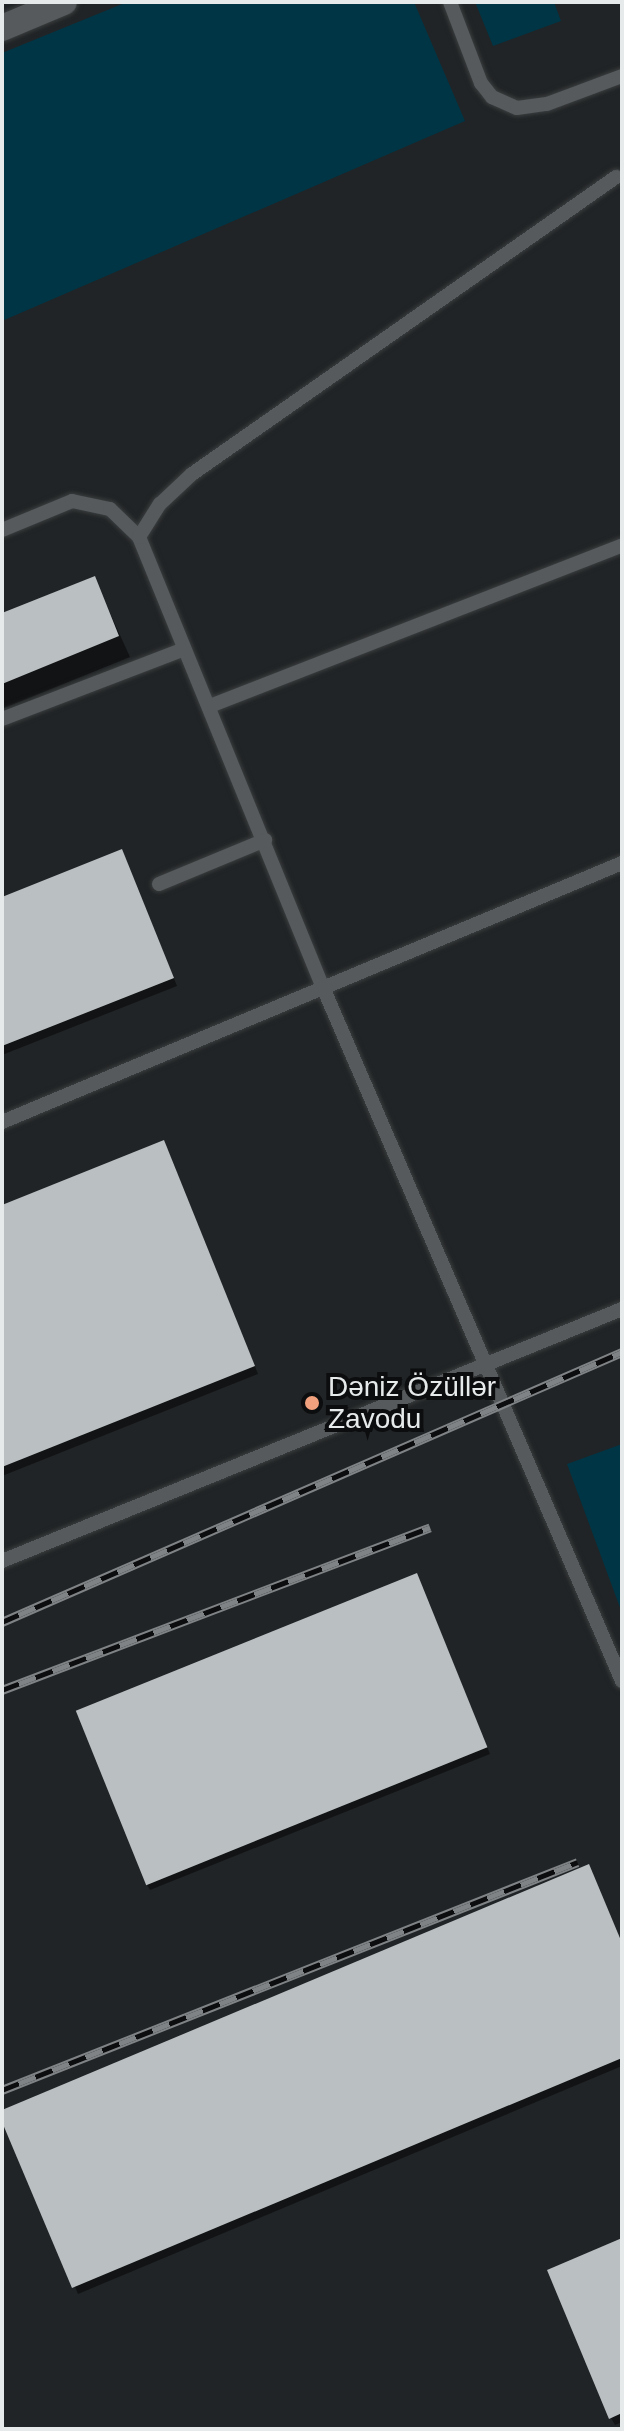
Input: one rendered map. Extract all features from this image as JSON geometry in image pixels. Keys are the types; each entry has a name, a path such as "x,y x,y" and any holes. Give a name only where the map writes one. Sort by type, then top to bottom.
{"street":[{"path":"2,28 64,2"}],"lane":[{"path":"450,2 481,83 492,97 517,108 547,104 622,76"},
{"path":"139,537 160,504 192,474 616,177"},
{"path":"2,530 72,501 110,509 139,537 322,985 622,1681"},
{"path":"210,706 622,545"},
{"path":"2,719 184,649"},
{"path":"159,884 265,840"},
{"path":"2,1122 322,985 622,863"},
{"path":"2,1561 485,1362 622,1309"}],"shaded area":[{"path":"127,2 414,2 465,121 2,321 2,53"},
{"path":"475,2 554,2 561,21 493,46"},
{"path":"622,1444 622,1613 567,1464"}],"building":[{"path":"95,576 119,636 2,684 2,613"},
{"path":"122,849 174,978 2,1046 2,897"},
{"path":"164,1140 255,1366 2,1467 2,1205"},
{"path":"417,1573 487,1747 146,1885 76,1711"},
{"path":"589,1864 622,1943 622,2058 72,2288 2,2122 2,2110"},
{"path":"622,2238 622,2413 609,2419 547,2270"}],"railway":[{"path":"2,1622 622,1352"},
{"path":"2,1690 430,1527"},
{"path":"2,2090 578,1862"}],"place":[{"name":"Dəniz Özüllər Zavodu","path":"312,1403"}]}
